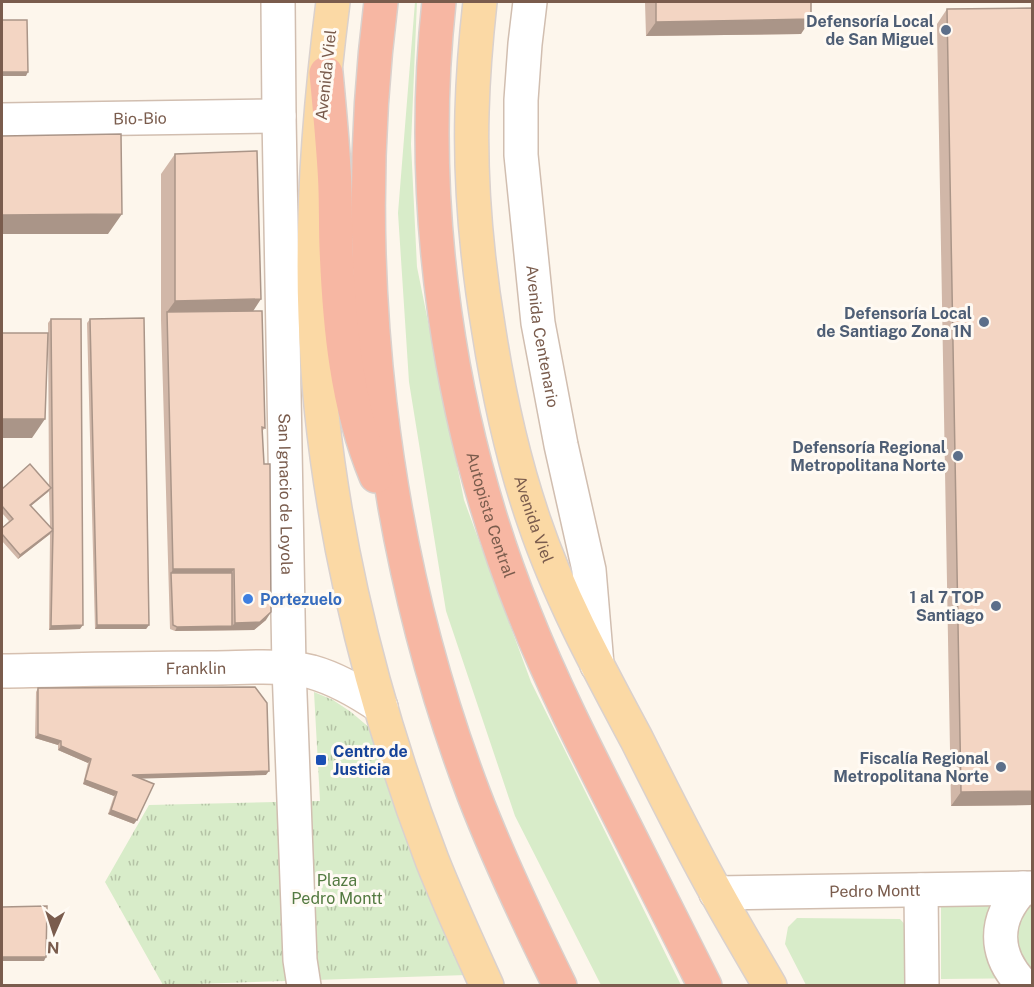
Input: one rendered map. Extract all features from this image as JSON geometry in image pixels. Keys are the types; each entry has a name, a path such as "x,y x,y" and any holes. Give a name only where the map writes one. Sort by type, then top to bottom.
{"highway":[{"path":"381,2 376,35 371,109 368,183 369,268 376,364 399,524 430,661 470,783 500,858 560,986"},
{"name":"Autopista Central","path":"439,2 432,124 438,252 445,316 470,442 504,557 524,614 554,686 705,986"},
{"path":"326,73 334,170 340,322 345,359 360,432 370,463 399,524"}],"main road":[{"name":"Avenida Viel","path":"333,2 317,161 313,250 319,385 337,520 351,591 381,707 398,762 433,861 487,986"},
{"name":"Avenida Viel","path":"480,2 472,114 477,247 494,366 516,465 534,523 570,610 597,667 716,892 770,986"}],"street":[{"name":"San Ignacio de Loyola","path":"278,2 289,668 300,960 304,986"},
{"name":"Avenida Centenario","path":"530,2 521,100 521,155 538,323 561,445 589,570 597,667"},
{"name":"Bio-Bio","path":"2,120 279,116"},
{"name":"Franklin","path":"2,671 289,668 311,672 334,680 358,691 381,707"},
{"name":"Pedro Montt","path":"716,892 1028,888"},
{"path":"1024,986 1013,975 1007,964 1001,942 1004,917 1015,896 1028,888"},
{"path":"921,890 922,986"}],"green space":[{"path":"415,2 417,2 411,144 417,267 464,500 531,682 681,985 601,985 515,816 446,611 409,382 398,213"},
{"name":"Plaza Pedro Montt","path":"314,692 333,700 371,729 467,975 163,985 105,882 149,805 320,801"},
{"path":"1032,905 1032,978 941,979 941,906"},
{"path":"797,918 900,919 908,928 907,985 806,985 785,944 788,927"}],"building":[{"path":"656,2 811,2 811,19 656,22"},
{"path":"1032,8 1032,791 961,792 947,9"},
{"path":"2,20 27,20 28,72 2,72"},
{"path":"121,134 122,214 2,215 2,136"},
{"path":"257,151 261,299 175,301 175,154"},
{"path":"262,311 265,428 262,427 264,464 270,464 271,612 260,622 235,623 234,569 173,569 167,312"},
{"path":"144,318 149,625 97,625 90,319"},
{"path":"51,319 81,319 83,625 51,626 53,530"},
{"path":"2,333 48,333 45,419 2,419"},
{"path":"30,464 51,488 30,505 53,530 20,555 2,534 2,528 13,519 2,506 2,489"},
{"path":"171,573 232,573 232,626 177,627 173,625"},
{"path":"255,687 267,703 269,771 132,775 154,784 137,820 111,810 117,792 85,780 91,759 61,746 61,741 38,734 38,688"},
{"path":"47,906 46,957 2,957 2,907"}],"place":[{"name":"Defensoría Local de San Miguel","path":"946,30"},
{"name":"Defensoría Local de Santiago Zona 1N","path":"984,322"},
{"name":"Defensoría Regional Metropolitana Norte","path":"958,456"},
{"name":"Portezuelo","path":"248,599"},
{"name":"1 al 7 TOP Santiago","path":"996,606"},
{"name":"Centro de Justicia","path":"321,760"},
{"name":"Fiscalía Regional Metropolitana Norte","path":"1001,767"}]}
